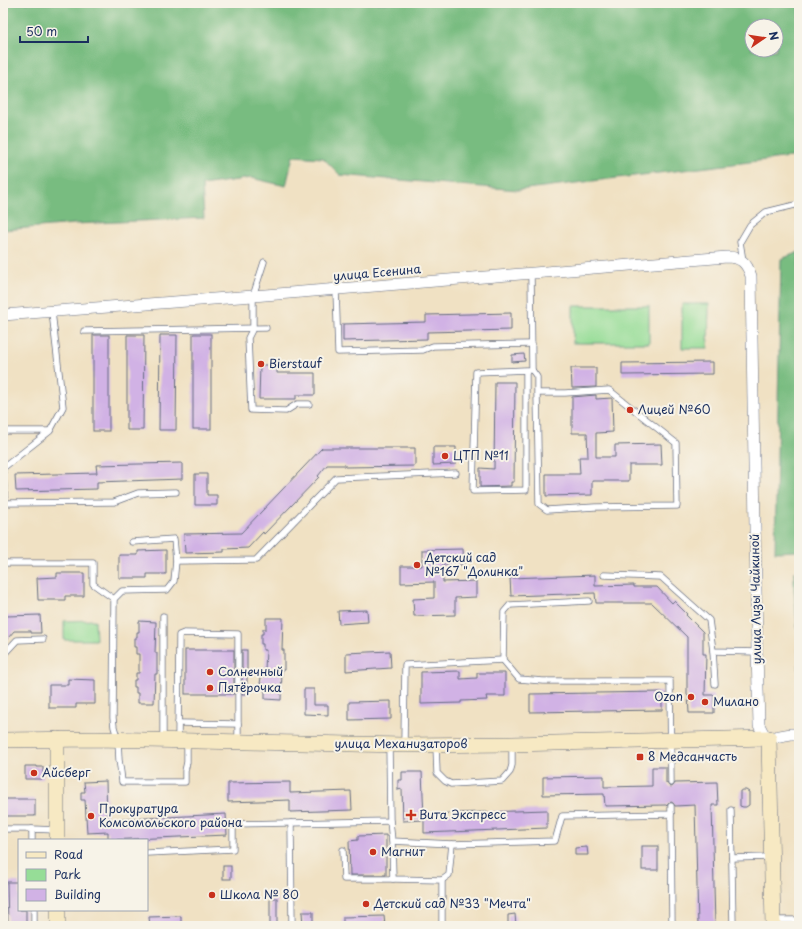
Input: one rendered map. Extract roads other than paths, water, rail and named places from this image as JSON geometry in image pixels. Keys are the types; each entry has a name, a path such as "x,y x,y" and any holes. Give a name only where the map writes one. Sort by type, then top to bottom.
{"main road":[{"name":"улица Механизаторов","path":"3,740 95,739 436,745 769,738"},
{"path":"769,738 773,923"},
{"path":"57,739 57,835"},
{"path":"58,911 58,926"}],"street":[{"name":"улица Есенина","path":"3,315 336,290 727,256 735,257 745,265"},
{"name":"улица Лизы Чайкиной","path":"745,265 751,276 759,726 763,733 769,738"},
{"name":"улица Механизаторов","path":"769,738 799,734"}],"lane":[{"path":"745,265 740,242 750,224 766,212 799,204"},
{"path":"264,262 253,296 253,328 248,338 251,410 286,411 298,404 310,404"},
{"path":"531,273 532,344 529,370 526,490 473,490 476,372 529,370 537,377 537,393 539,504 547,510 595,507 677,506 676,444 609,390 537,393"},
{"path":"336,290 338,352 422,350 434,346 532,344"},
{"path":"3,468 50,431 63,407 52,312"},
{"path":"84,331 266,328"},
{"path":"3,431 50,431"},
{"path":"3,473 5,503 114,502 138,493 176,492"},
{"path":"176,562 256,560 336,478 456,473"},
{"path":"132,542 174,540 176,562 174,582 167,590 122,591 114,599 113,718 118,740 122,782 185,782 187,762 176,741 163,616"},
{"path":"3,563 93,563 93,584 114,599"},
{"path":"604,575 661,577 709,620 715,684"},
{"path":"589,601 510,605 504,612 503,660 519,679 543,681 670,681 671,783"},
{"path":"176,741 178,723 179,636 184,633 238,634 238,742"},
{"path":"3,655 17,640 43,639"},
{"path":"713,651 757,652"},
{"path":"393,879 390,821 405,665 503,660"},
{"path":"178,723 238,724"},
{"path":"436,745 438,773 445,781 451,784 502,781 510,772 512,765 512,744"},
{"path":"671,806 672,926"},
{"path":"731,810 733,926"},
{"path":"392,841 452,844 555,842 562,816 671,814"},
{"path":"148,853 233,849 233,824 390,821"},
{"path":"291,823 292,926"},
{"path":"32,828 32,839"},
{"path":"3,829 32,828 57,835"},
{"path":"343,850 344,879 442,880 449,875 452,844"},
{"path":"732,858 772,857"},
{"path":"442,880 442,926"},
{"path":"34,911 34,926"},
{"path":"773,923 799,920"}],"place":[{"name":"Bierstauf","path":"261,364"},
{"name":"Лицей №60","path":"630,410"},
{"name":"ЦТП №11","path":"445,456"},
{"name":"Детский сад №167 \"Долинка\"","path":"417,565"},
{"name":"Солнечный","path":"210,672"},
{"name":"Пятёрочка","path":"210,688"},
{"name":"Ozon","path":"691,697"},
{"name":"Милано","path":"705,702"},
{"name":"8 Медсанчасть","path":"640,757"},
{"name":"Айсберг","path":"34,773"},
{"name":"Вита Экспресс","path":"411,815"},
{"name":"Прокуратура Комсомольского района","path":"91,816"},
{"name":"Магнит","path":"373,852"},
{"name":"Школа № 80","path":"212,895"},
{"name":"Детский сад №33 \"Мечта\"","path":"366,904"}]}
